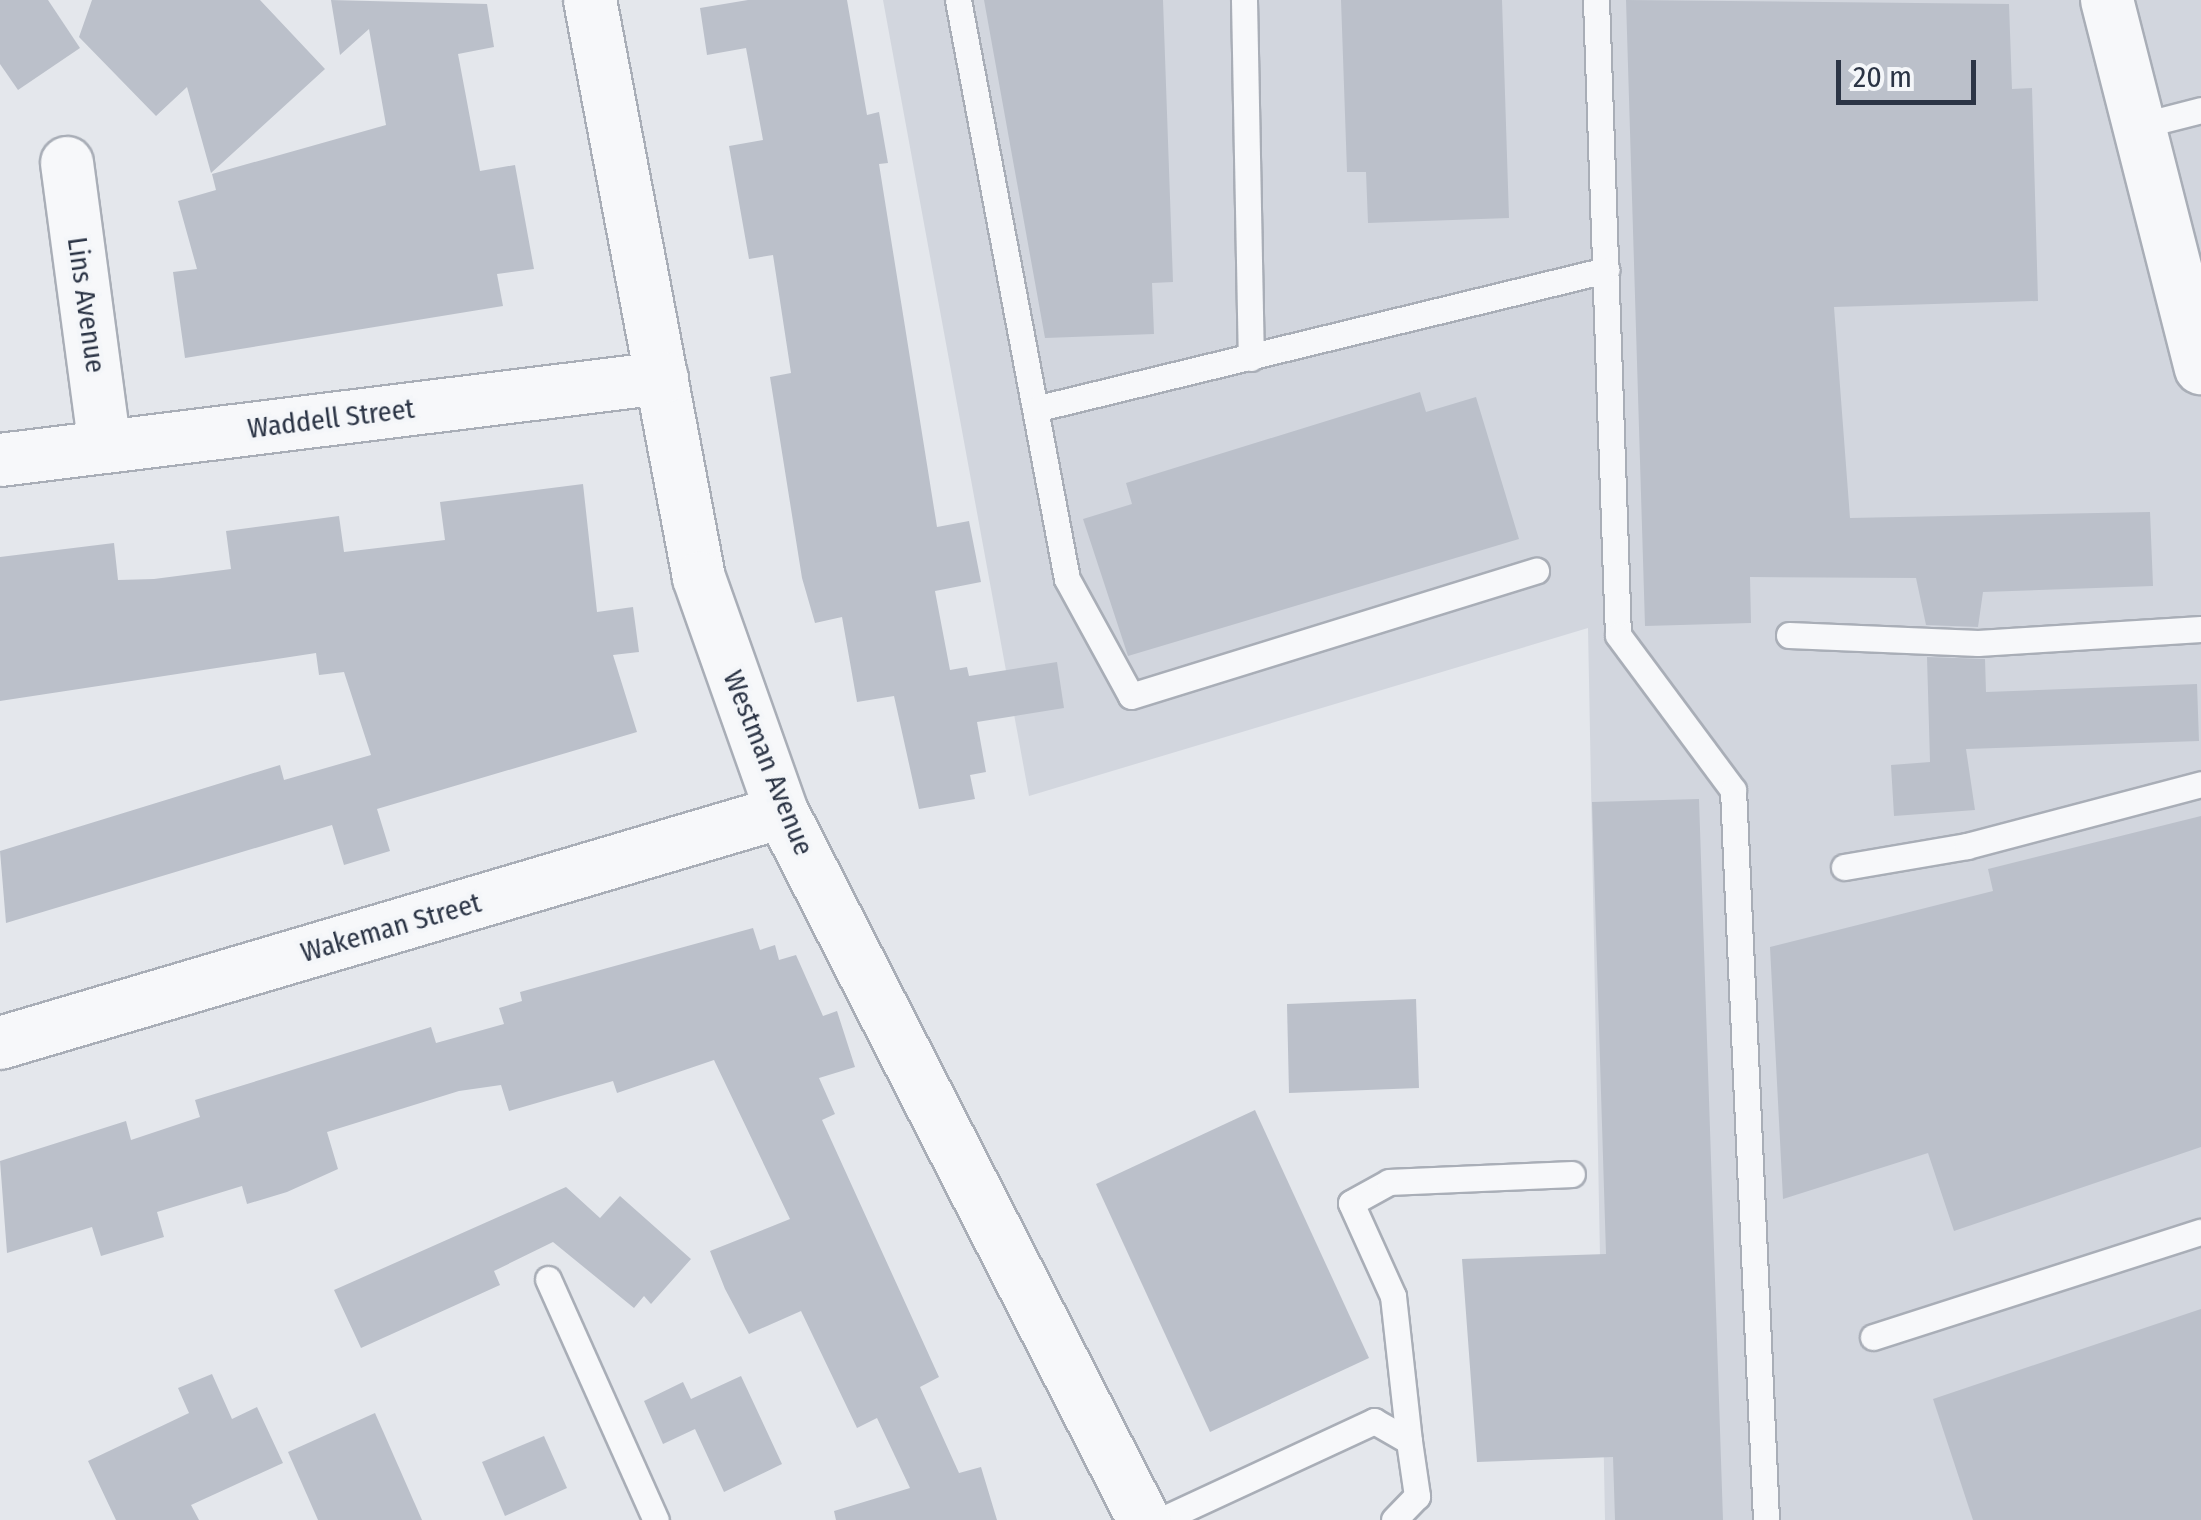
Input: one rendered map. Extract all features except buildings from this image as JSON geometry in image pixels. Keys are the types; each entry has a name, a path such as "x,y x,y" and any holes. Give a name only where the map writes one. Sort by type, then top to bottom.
{"street":[{"name":"Westman Avenue","path":"590,0 699,578 782,812 1144,1520"},
{"path":"2107,0 2135,126 2201,368"},
{"name":"Lins Avenue","path":"67,163 104,446"},
{"name":"Waddell Street","path":"0,460 662,378"},
{"name":"Wakeman Street","path":"0,1043 782,812"}],"lane":[{"path":"958,0 1039,408 1067,579 1131,696 1536,571"},
{"path":"1244,0 1250,358"},
{"path":"1596,0 1618,635 1733,790 1766,1520"},
{"path":"2135,126 2201,110"},
{"path":"1039,408 1606,270"},
{"path":"1789,635 1978,643 2201,629"},
{"path":"1844,868 1967,846 2201,784"},
{"path":"1394,1520 1417,1496 1393,1296 1351,1203 1388,1182 1572,1174"},
{"path":"1873,1337 2201,1232"},
{"path":"548,1279 656,1520"},
{"path":"1160,1520 1374,1421 1409,1442"}],"shaded area":[{"path":"883,0 2201,0 2201,1520 1605,1520 1588,628 1029,796"}]}
